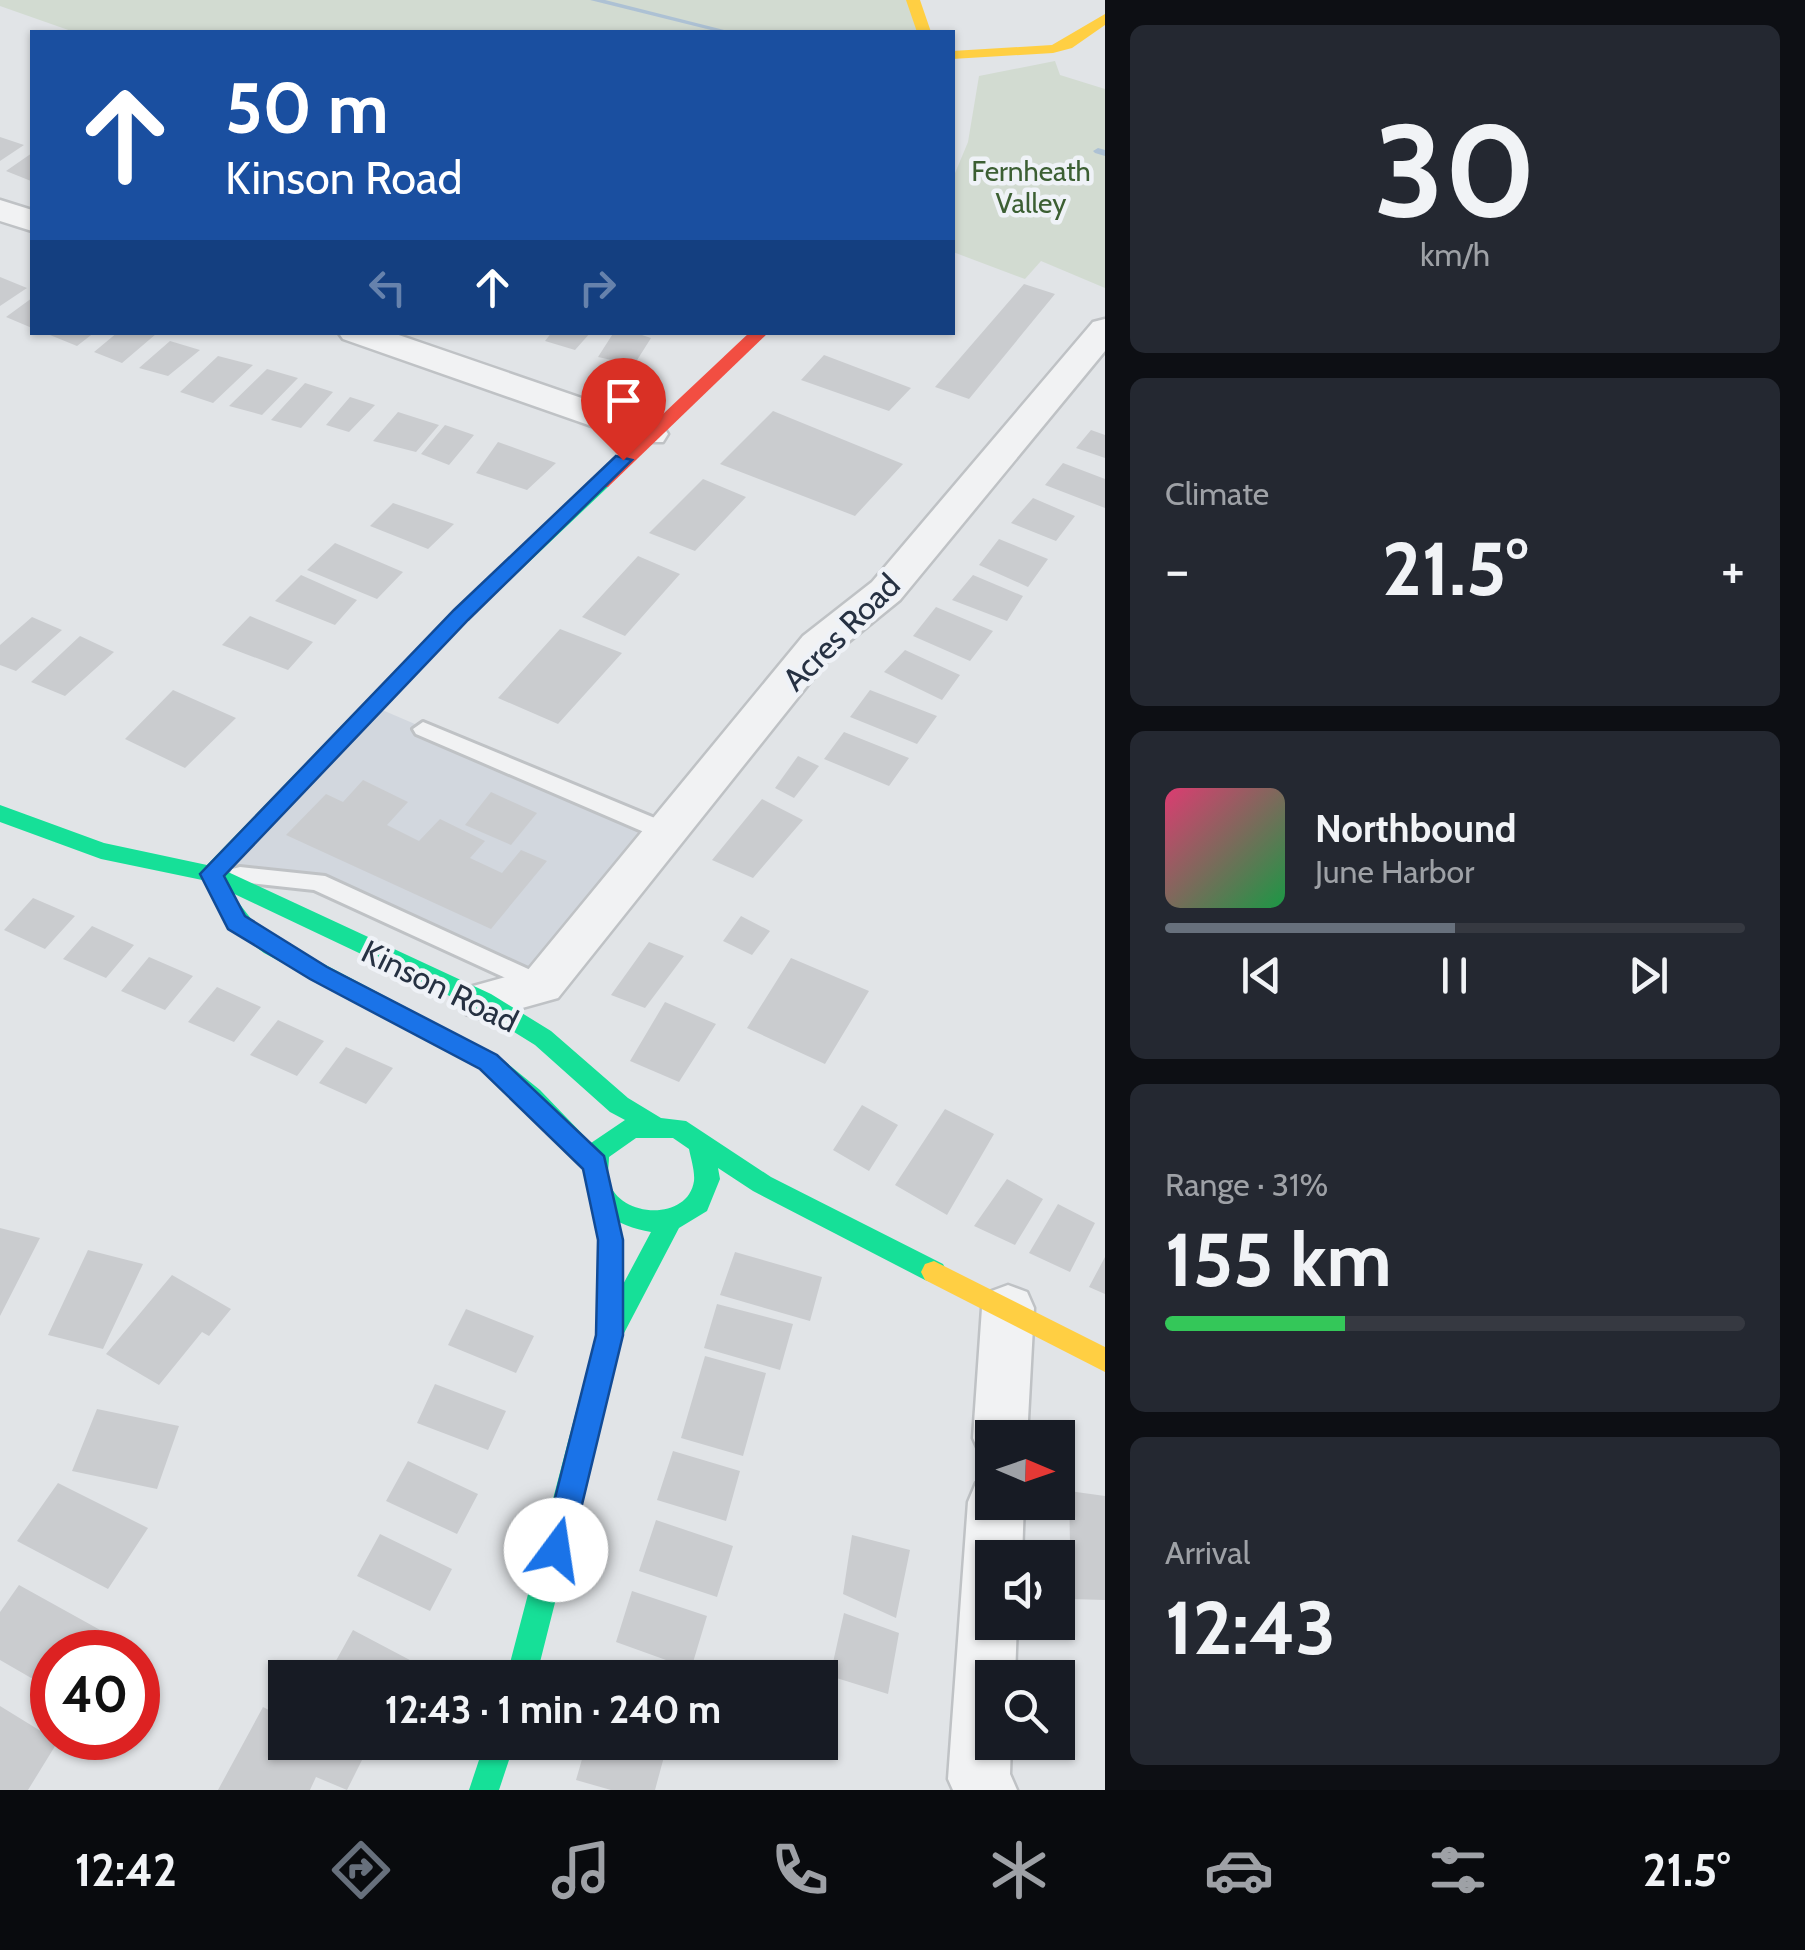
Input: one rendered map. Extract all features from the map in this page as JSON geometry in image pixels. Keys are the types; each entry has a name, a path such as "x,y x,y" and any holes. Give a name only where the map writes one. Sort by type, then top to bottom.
{"street":[{"path":"913,0 923,30"},
{"path":"955,54 1067,45 1105,18"},
{"path":"0,210 30,220"},
{"name":"Acres Road","path":"542,985 818,646 886,590 1105,329"},
{"path":"365,335 650,434"},
{"path":"212,874 461,615 758,335"},
{"name":"Kinson Road","path":"0,813 101,850 212,874 483,1002 543,1038 619,1105 651,1123 677,1128 802,1205 1105,1360"},
{"name":"Kinson Road","path":"212,874 236,922 318,973 489,1062 595,1164"},
{"path":"483,1002 542,985 543,1038"},
{"path":"608,1226 604,1200 595,1182 595,1164 610,1138 651,1123"},
{"path":"610,1335 680,1217 710,1189 712,1174 700,1145"},
{"path":"604,1200 628,1218 680,1217 724,1208"},
{"name":"Kinson Road","path":"755,1205 802,1205"},
{"path":"525,1660 610,1335 610,1278"},
{"path":"1001,1420 1008,1308"},
{"path":"986,1790 979,1779 988,1640"},
{"path":"484,1790 494,1760"}],"lane":[{"path":"423,729 666,832"},
{"path":"212,874 317,882 542,985"}],"shaded area":[{"path":"373,706 666,832 542,985 317,882 212,874"}],"green space":[{"path":"0,0 913,0 923,30 68,30 0,6"},
{"name":"Fernheath Valley","path":"1055,61 1060,75 1105,89 1105,288 1041,261 1025,279 955,253 955,173 968,142 979,76"}],"building":[{"path":"0,137 24,145 0,161"},
{"path":"30,154 30,181 6,171"},
{"path":"0,277 27,288 0,306"},
{"path":"1024,284 1055,294 969,399 935,387"},
{"path":"30,299 30,327 6,317"},
{"path":"50,335 91,335 77,346"},
{"path":"114,335 155,335 122,363 94,352"},
{"path":"550,335 588,335 575,350 545,341"},
{"path":"612,335 651,338 634,365 598,357"},
{"path":"170,341 200,350 168,376 139,368"},
{"path":"824,355 911,388 889,411 801,380"},
{"path":"218,356 253,365 213,403 180,392"},
{"path":"267,369 298,378 262,415 229,406"},
{"path":"305,383 333,392 301,428 271,420"},
{"path":"350,397 375,405 349,432 326,425"},
{"path":"773,411 903,464 855,516 720,464"},
{"path":"398,412 439,425 416,452 373,441"},
{"path":"445,425 474,435 449,465 421,454"},
{"path":"1091,430 1105,435 1105,458 1076,448"},
{"path":"498,442 556,463 527,490 476,473"},
{"path":"1063,463 1105,479 1105,508 1045,485"},
{"path":"703,479 746,497 695,551 649,533"},
{"path":"1033,498 1075,516 1056,541 1011,523"},
{"path":"393,503 454,524 428,549 370,526"},
{"path":"999,539 1048,559 1028,587 979,565"},
{"path":"335,543 403,572 377,599 307,570"},
{"path":"638,556 680,574 625,636 582,617"},
{"path":"301,575 357,600 335,625 275,601"},
{"path":"973,575 1023,596 1007,621 952,600"},
{"path":"936,607 993,631 970,661 913,636"},
{"path":"250,616 313,642 288,670 222,645"},
{"path":"32,617 62,630 16,671 0,665 0,645"},
{"path":"560,629 622,653 558,724 498,698"},
{"path":"80,636 114,652 65,696 31,682"},
{"path":"905,650 960,675 942,700 884,672"},
{"path":"173,690 236,718 185,768 125,739"},
{"path":"870,690 937,716 917,744 850,717"},
{"path":"844,732 909,758 889,786 824,759"},
{"path":"798,756 819,766 794,798 775,788"},
{"path":"363,780 408,802 387,825 419,841 440,819 485,841 470,858 502,873 521,850 547,861 491,929 286,835 326,794 343,802"},
{"path":"491,792 537,813 511,845 465,825"},
{"path":"762,799 803,820 753,878 712,860"},
{"path":"33,898 75,916 45,949 4,930"},
{"path":"741,916 770,931 752,955 723,941"},
{"path":"92,926 134,945 106,978 63,959"},
{"path":"649,942 684,956 645,1008 611,995"},
{"path":"149,957 193,976 165,1010 121,991"},
{"path":"791,958 869,991 825,1064 747,1028"},
{"path":"217,987 261,1007 234,1042 188,1022"},
{"path":"665,1002 716,1024 679,1082 630,1061"},
{"path":"278,1020 324,1041 297,1076 250,1055"},
{"path":"346,1047 393,1068 366,1104 319,1083"},
{"path":"862,1105 898,1125 869,1171 833,1150"},
{"path":"945,1109 994,1134 947,1215 895,1185"},
{"path":"1007,1179 1043,1199 1015,1245 974,1226"},
{"path":"1058,1204 1095,1223 1070,1272 1029,1253"},
{"path":"0,1228 40,1238 0,1316"},
{"path":"88,1250 143,1264 103,1349 48,1335"},
{"path":"735,1252 822,1277 810,1321 720,1295"},
{"path":"1105,1257 1105,1294 1089,1287"},
{"path":"172,1275 231,1309 209,1336 202,1332 159,1385 106,1354"},
{"path":"717,1304 793,1324 780,1370 704,1348"},
{"path":"466,1309 534,1336 516,1373 448,1345"},
{"path":"705,1356 766,1373 743,1456 681,1438"},
{"path":"435,1384 506,1411 488,1450 417,1423"},
{"path":"97,1409 179,1426 157,1489 72,1471"},
{"path":"673,1451 740,1471 726,1521 657,1500"},
{"path":"408,1461 478,1494 457,1534 386,1501"},
{"path":"58,1483 148,1528 108,1589 17,1541"},
{"path":"1075,1492 1105,1496 1105,1600 1075,1599 1075,1540 1070,1540"},
{"path":"656,1520 733,1546 717,1597 639,1571"},
{"path":"380,1534 452,1569 430,1611 357,1576"},
{"path":"852,1535 910,1550 896,1618 843,1594"},
{"path":"19,1585 100,1630 30,1630 30,1677 0,1660 0,1612"},
{"path":"632,1591 707,1616 694,1660 666,1660 616,1642"},
{"path":"844,1613 899,1633 888,1694 838,1678 838,1660 834,1660"},
{"path":"353,1630 410,1660 336,1660"},
{"path":"0,1706 30,1724 30,1760 46,1760 28,1790 0,1790"},
{"path":"263,1707 268,1710 268,1760 362,1760 347,1790 316,1777 310,1790 218,1790"},
{"path":"582,1760 663,1760 655,1790 611,1790 576,1780"}],"waterway":[{"path":"594,0 720,30"},
{"path":"1098,151 1105,153"}],"traffic: fast":[{"path":"212,874 461,615 601,483"},
{"path":"0,813 101,851 212,874 483,1001 543,1038 619,1105 651,1123"},
{"path":"227,904 244,926 272,947 489,1062 531,1097 595,1164"},
{"path":"701,1145 707,1179 698,1203 680,1217 655,1222 630,1217 609,1204 597,1183 597,1154 606,1143 632,1128 677,1128 762,1184 934,1272"},
{"path":"526,1660 609,1335 669,1222"},
{"path":"484,1790 494,1760"}],"traffic: slow":[{"path":"913,0 923,30"},
{"path":"955,55 1053,49 1067,45 1105,18"},
{"path":"934,1272 1105,1360"}],"traffic: jam":[{"path":"601,483 758,335"}],"route":[{"path":"556,1550 610,1335 610,1240 604,1200 595,1182 595,1164 489,1062 318,973 236,922 212,874 461,615 623,460"}]}
